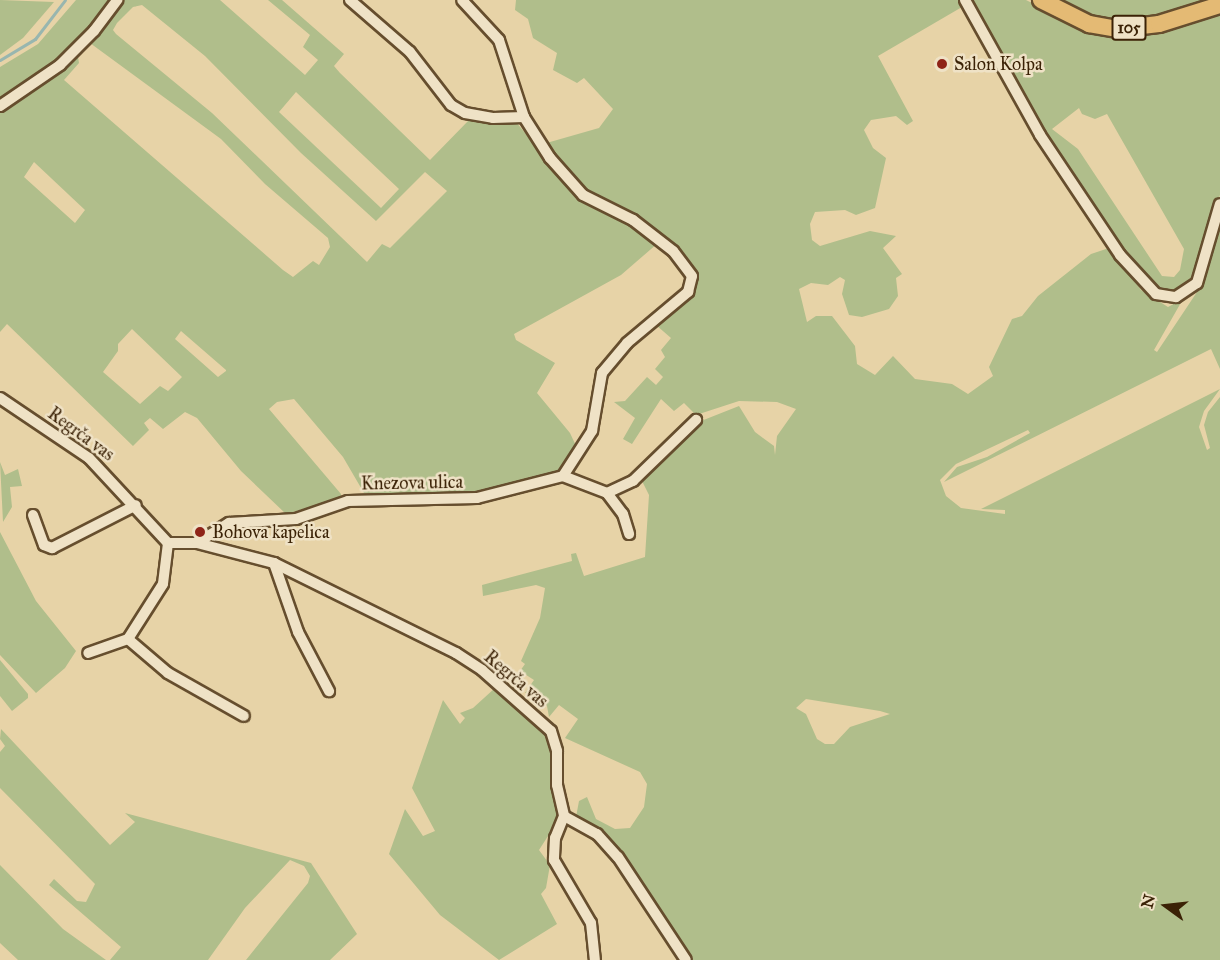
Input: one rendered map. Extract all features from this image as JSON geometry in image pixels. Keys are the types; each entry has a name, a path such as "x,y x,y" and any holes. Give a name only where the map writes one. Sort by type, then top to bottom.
{"main road":[{"name":"105","path":"1041,0 1089,24 1117,29 1160,24 1220,5"}],"street":[{"path":"0,105 60,65 94,32 117,0"},
{"path":"350,0 410,52 451,105 465,113 494,118 524,117"},
{"path":"462,0 499,40 524,117 570,183 654,234 673,251 692,276 687,294 627,343 602,373 592,431 563,476 607,493 623,514 629,534"},
{"path":"964,0 1040,135 1120,255 1156,294 1176,297 1191,290 1203,269 1220,204"},
{"name":"Regrča vas","path":"0,398 89,458 136,505 168,543 197,543 274,563 456,653 529,709 551,731 557,751 557,785 564,816"},
{"path":"607,493 633,481 696,420"},
{"name":"Knezova ulica","path":"197,543 229,523 296,519 359,500 477,498 563,476"},
{"path":"33,515 44,545 52,548 136,505"},
{"path":"88,653 128,639 163,584 168,543"},
{"path":"274,563 298,632 329,691"},
{"path":"128,639 168,673 244,716"},
{"path":"595,960 591,923 554,860 555,838 564,816 597,834 618,857 682,958"}],"green space":[{"path":"0,0 54,2 23,38 0,55"},
{"path":"76,0 111,0 63,56 0,100 0,67 38,44"},
{"path":"124,0 220,0 305,75 318,60 303,47 310,35 268,0 282,0 344,54 334,66 430,160 470,119 494,124 516,122 573,191 637,226 658,243 621,275 514,334 516,340 555,363 537,393 570,433 577,448 569,463 556,475 468,495 364,493 343,457 294,399 277,402 269,409 341,494 341,498 286,514 241,471 197,418 185,412 163,429 150,418 144,423 149,430 133,446 7,324 0,332 0,113 60,74 78,57 79,63 64,80 283,270 293,277 313,261 319,265 330,247 328,238 265,184 221,139 90,43","holes":["142,5 205,56 301,153 376,221 425,172 447,191 390,248 382,244 367,262 212,113 116,34 113,30 117,23 133,7","296,92 399,189 381,208 279,112","34,162 85,210 75,223 24,177","132,329 182,377 168,391 160,386 140,404 103,372 118,351 118,344","181,331 226,370 218,377 175,339"]},
{"path":"516,0 959,0 962,7 878,56 913,121 907,125 896,116 871,120 864,130 873,148 886,158 875,208 856,215 845,210 815,212 810,224 812,240 820,246 870,231 896,236 883,248 902,274 896,278 898,296 889,309 862,317 849,315 842,294 845,280 840,277 828,285 811,283 799,289 807,322 816,316 832,316 855,346 857,364 875,375 893,356 915,379 952,384 968,394 993,376 989,367 1012,319 1022,316 1038,296 1091,254 1112,247 1141,290 1168,307 1183,299 1154,350 1157,352 1205,280 1220,219 1220,369 1211,349 944,482 957,467 987,457 1030,433 1028,430 956,464 940,480 946,496 961,508 1005,514 1005,510 981,509 1220,389 1204,411 1199,427 1207,450 1210,448 1204,425 1208,412 1220,397 1220,960 689,960 633,867 576,817 579,801 587,797 596,819 615,829 630,828 644,807 647,784 640,772 565,738 578,719 559,705 549,717 547,706 536,695 525,693 534,680 520,671 525,664 521,661 540,618 545,588 536,585 483,596 482,585 572,561 571,554 576,553 584,576 645,557 649,495 641,479 696,423 739,406 755,432 774,446 775,455 777,436 796,409 777,402 739,401 696,415 684,403 674,411 661,399 632,444 623,439 635,418 614,402 625,401 647,377 656,385 663,377 655,369 665,357 661,350 671,338 656,325 692,296 698,282 688,263 584,192 543,144 599,128 613,109 584,78 577,83 553,70 557,53 533,38 528,19 515,10","holes":["806,699 890,714 850,727 834,744 825,744 817,739 806,714 796,708"]},
{"path":"968,0 1026,0 1074,24 1220,12 1220,195 1190,285 1174,294 1157,289 1130,265 1044,136","holes":["1079,108 1082,114 1095,119 1107,114 1184,249 1180,270 1174,277 1162,276 1078,149 1052,129"]},
{"path":"1051,0 1217,0 1125,23 1101,21"},
{"path":"0,462 5,475 18,469 22,486 10,487 12,507 3,522"},
{"path":"0,532 36,601 76,651 65,668 36,693 0,655"},
{"path":"0,660 28,694 28,698 12,711 0,696"},
{"path":"495,688 540,728 550,743 561,816 539,850 550,865 546,888 541,894 557,924 499,960 440,915 389,854 405,809 423,836 435,831 412,788 443,700 460,724 465,718 460,713 473,708"},
{"path":"1,729 110,845 135,822 125,813 311,863 357,934 330,960 246,960 308,883 310,876 304,866 290,860 245,908 208,960 110,960 121,947 49,885 54,879 77,901 86,902 95,884 0,788 0,752 5,746 0,739"},
{"path":"0,865 63,929 106,960 18,960 0,943"}],"waterway":[{"path":"0,60 35,39 65,0"}],"place":[{"name":"Salon Kolpa","path":"942,64"},
{"name":"Bohova kapelica","path":"200,532"}]}
